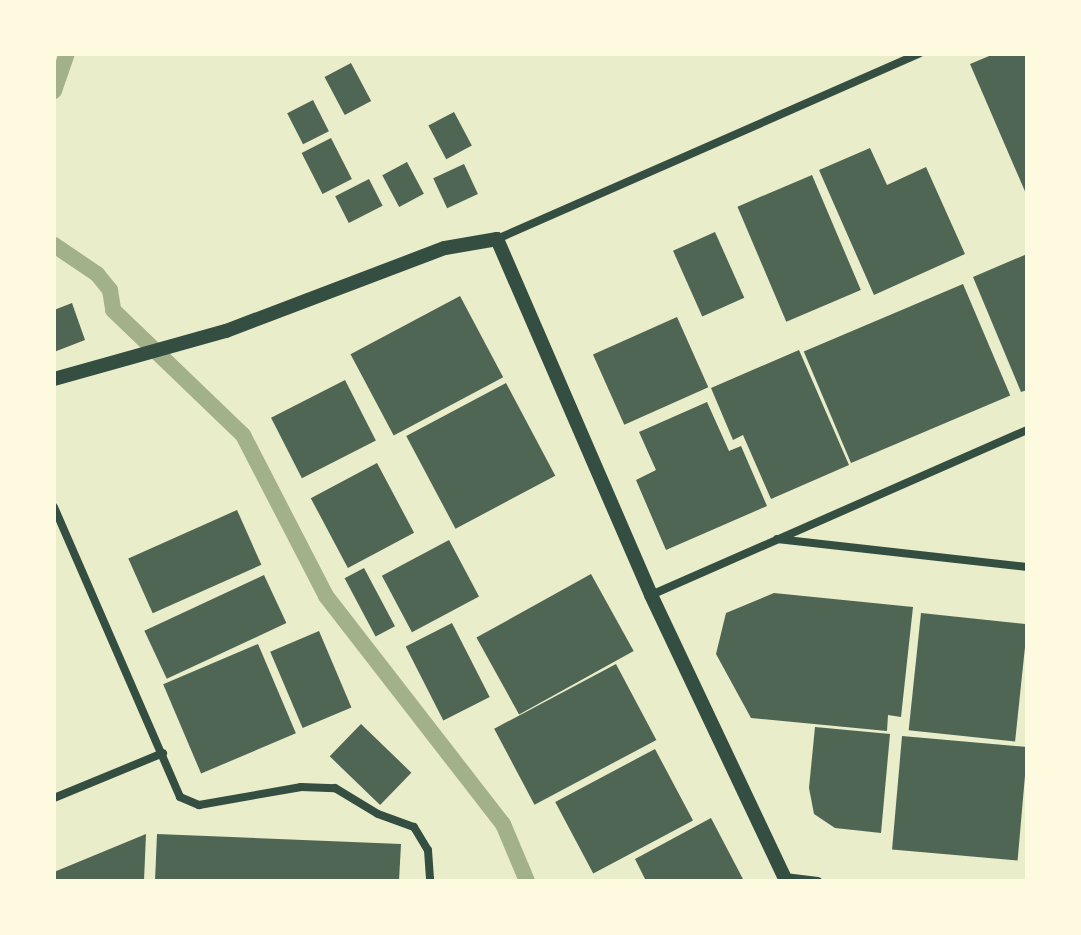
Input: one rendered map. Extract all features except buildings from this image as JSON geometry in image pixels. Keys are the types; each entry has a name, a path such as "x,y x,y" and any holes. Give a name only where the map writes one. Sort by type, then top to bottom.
{"street":[{"path":"54,379 226,331 445,248 497,239 919,54"},
{"path":"497,239 651,595 785,879 818,881"},
{"path":"651,595 1027,430"},
{"path":"54,507 180,797 199,805 301,787 335,788 378,814 414,827 428,850 430,881"},
{"path":"776,538 1027,567"},
{"path":"54,798 163,753"}],"waterway":[{"path":"54,91 67,54"},
{"path":"54,245 97,274 110,290 113,310 243,435 326,596 503,824 527,881"}]}
